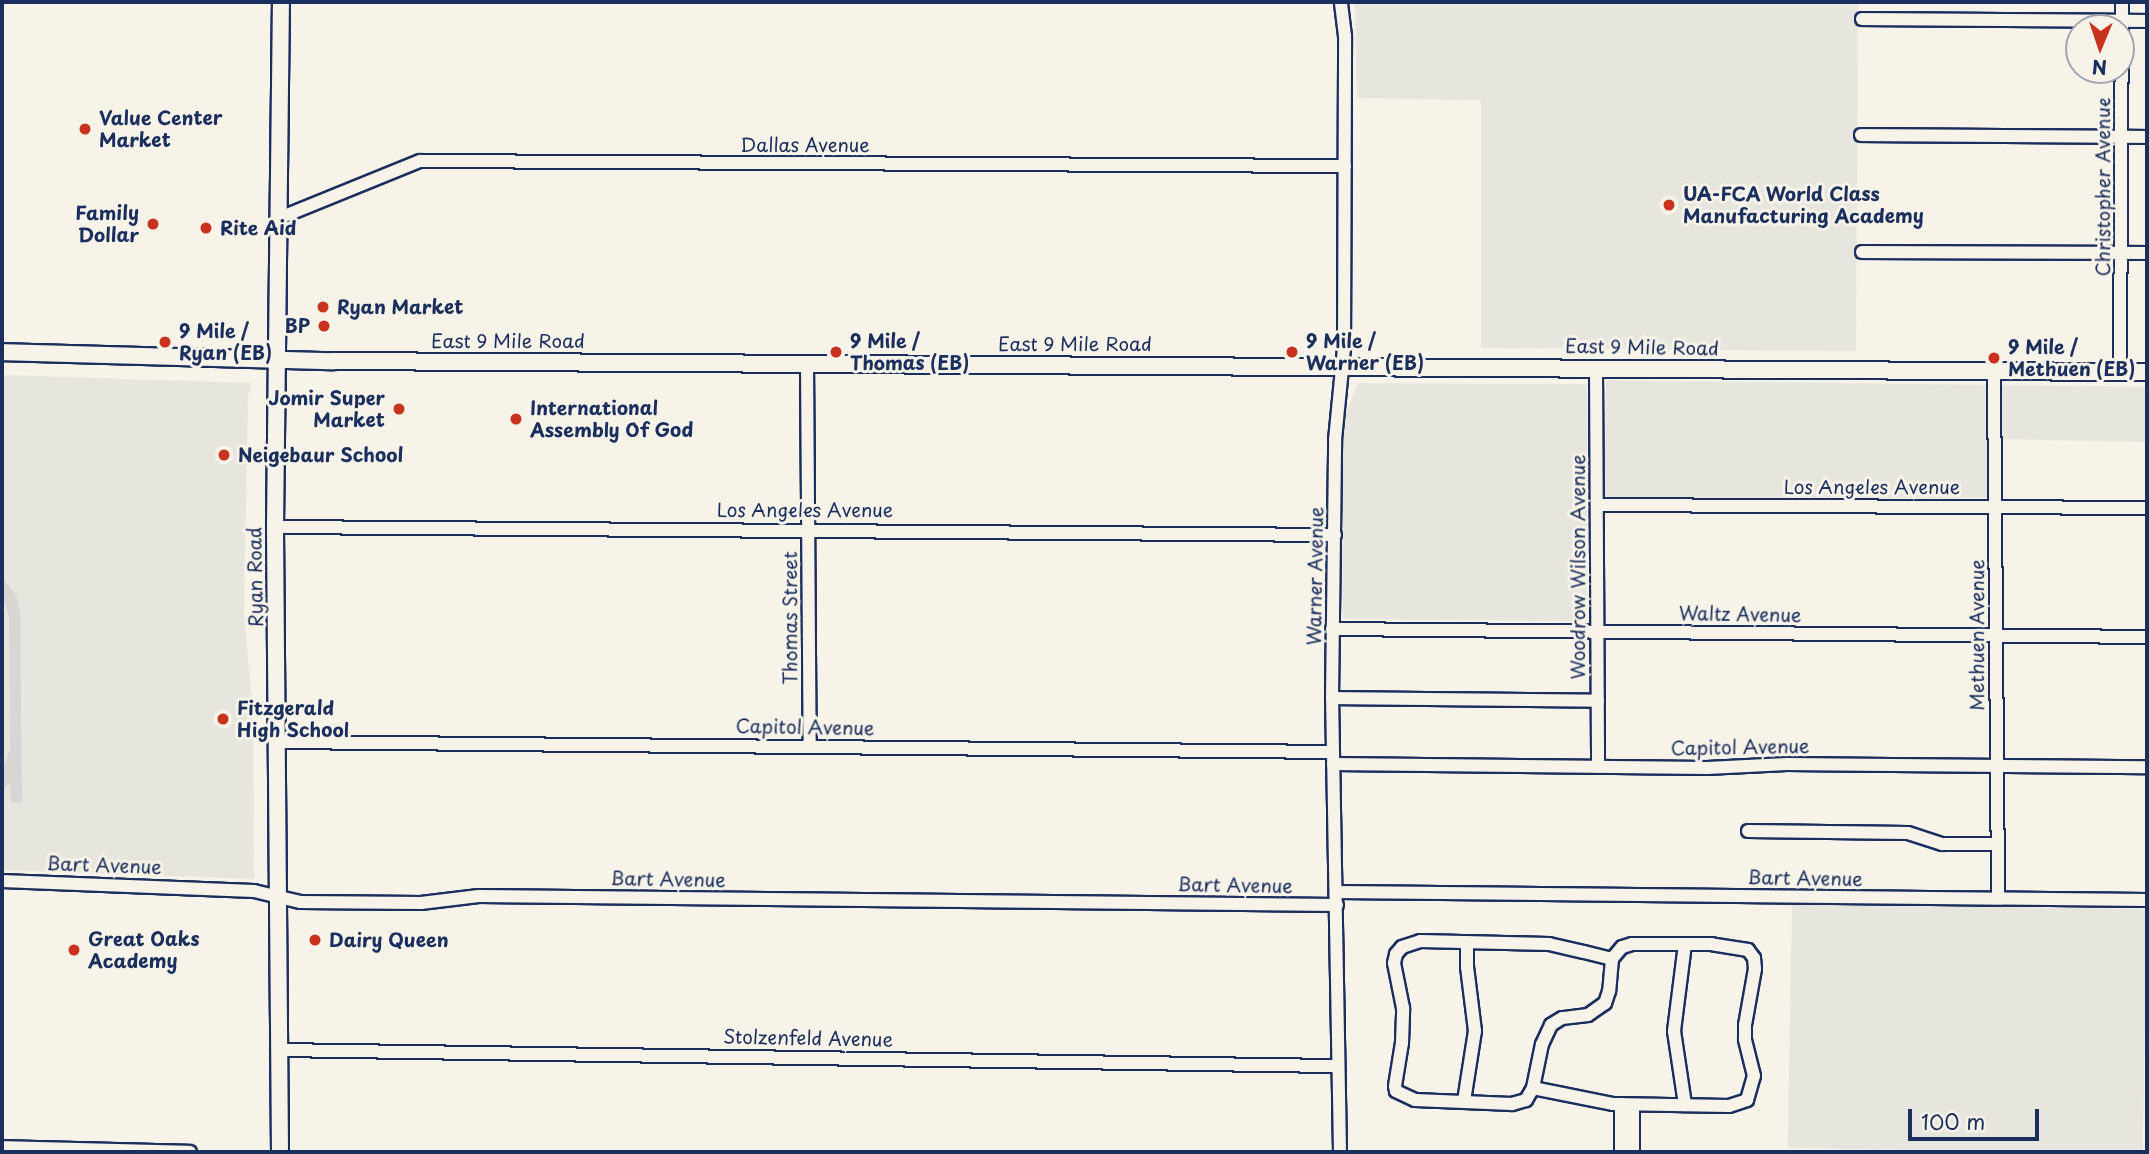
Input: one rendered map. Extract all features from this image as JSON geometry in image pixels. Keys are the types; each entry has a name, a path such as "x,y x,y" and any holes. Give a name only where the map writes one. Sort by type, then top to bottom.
{"main road":[{"name":"Ryan Road","path":"280,1152 275,527 281,2"},
{"name":"East 9 Mile Road","path":"2,352 276,360 2147,372"}],"street":[{"name":"Warner Avenue","path":"1340,1152 1332,629 1335,440 1342,366 1345,166 1345,36 1341,2"},
{"path":"1862,19 2065,21"},
{"name":"Christopher Avenue","path":"2120,372 2123,253 2122,84"},
{"path":"1861,135 2147,137"},
{"name":"Dallas Avenue","path":"277,219 420,161 1345,166"},
{"path":"1862,252 2147,253"},
{"name":"Thomas Street","path":"807,363 810,746"},
{"name":"Woodrow Wilson Avenue","path":"1596,368 1598,767"},
{"name":"Methuen Avenue","path":"1994,372 1998,898"},
{"name":"Los Angeles Avenue","path":"1597,505 2147,508"},
{"name":"Los Angeles Avenue","path":"275,527 1335,535"},
{"name":"Waltz Avenue","path":"1332,629 2147,637"},
{"path":"1332,698 1598,701"},
{"name":"Capitol Avenue","path":"278,741 810,746 1598,767 1707,768 1778,764 2147,767"},
{"path":"1748,831 1908,833 1942,844 1998,844"},
{"name":"Bart Avenue","path":"2,881 254,891 300,902 397,904 479,896 2147,900"},
{"path":"1533,1088 1595,1103 1627,1105 1728,1106 1747,1100 1754,1076 1745,1039 1745,1025 1755,969 1754,958 1748,950 1712,944 1632,944 1622,947 1612,959 1605,1003 1588,1015 1558,1020 1545,1034 1533,1088 1527,1100 1520,1103 1415,1100 1396,1091 1394,1080 1402,1043 1403,1008 1395,972 1395,954 1402,947 1420,941 1549,944 1612,959"},
{"path":"1464,1101 1466,1070 1475,1031 1467,967 1467,942"},
{"path":"1685,944 1674,1031 1685,1105"},
{"name":"Stolzenfeld Avenue","path":"279,1050 1337,1066"},
{"path":"1621,1152 1627,1105"},
{"path":"1627,1105 1633,1152"},
{"path":"2,1147 190,1152"}],"shaded area":[{"name":"UA-FCA World Class Manufacturing Academy","path":"1355,2 1858,2 1856,351 1481,348 1481,100 1357,98"},
{"path":"2,375 252,383 248,396 244,614 253,713 254,879 2,870"},
{"path":"1606,380 2147,387 2147,442 1999,439 1999,498 1605,498"},
{"path":"1358,383 1587,384 1587,621 1343,619 1342,423"},
{"path":"2,578 16,595 20,611 22,803 11,803 10,783 2,790 2,773 10,749 9,617 2,595"},
{"path":"1792,903 2147,909 2143,1152 1788,1148"}],"place":[{"name":"Value Center Market","path":"85,129"},
{"name":"UA-FCA World Class Manufacturing Academy","path":"1669,205"},
{"name":"Family Dollar","path":"153,224"},
{"name":"Rite Aid","path":"206,228"},
{"name":"Ryan Market","path":"323,307"},
{"name":"BP","path":"324,326"},
{"name":"9 Mile / Ryan (EB)","path":"165,342"},
{"name":"9 Mile / Thomas (EB)","path":"836,352"},
{"name":"9 Mile / Warner (EB)","path":"1292,352"},
{"name":"9 Mile / Methuen (EB)","path":"1994,358"},
{"name":"Jomir Super Market","path":"399,409"},
{"name":"International Assembly Of God","path":"516,419"},
{"name":"Neigebaur School","path":"224,455"},
{"name":"Fitzgerald High School","path":"223,719"},
{"name":"Dairy Queen","path":"315,940"},
{"name":"Great Oaks Academy","path":"74,950"}]}
